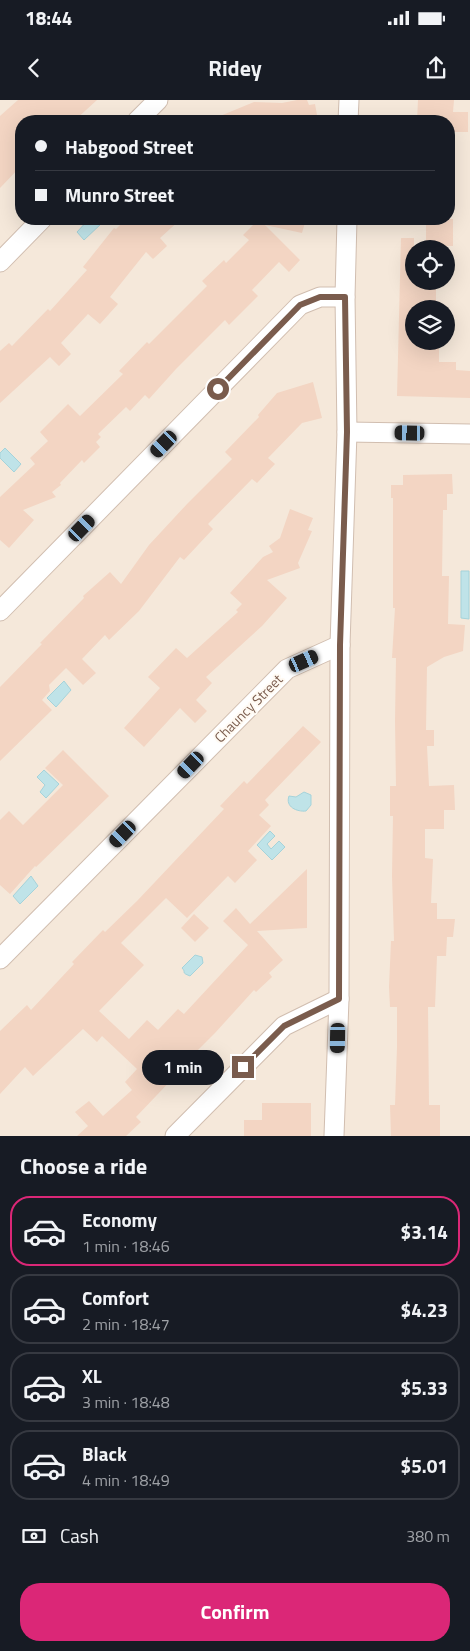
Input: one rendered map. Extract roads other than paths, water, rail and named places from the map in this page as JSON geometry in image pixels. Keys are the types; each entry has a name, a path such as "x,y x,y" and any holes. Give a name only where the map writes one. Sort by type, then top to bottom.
{"street":[{"path":"143,115 158,100"},
{"path":"348,115 349,100"},
{"path":"0,262 36,225"},
{"path":"334,1136 339,999 340,645 347,432 346,225"},
{"path":"0,611 300,305 320,297 345,297"},
{"path":"347,432 470,434"},
{"name":"Chauncy Street","path":"0,959 287,669 340,645"},
{"path":"175,1136 284,1026 339,999"}],"water":[{"path":"83,225 100,225 84,240 77,232"},
{"path":"5,448 21,464 14,472 0,458 0,453"},
{"path":"461,571 469,571 469,619 461,618"},
{"path":"64,681 71,690 56,707 47,698"},
{"path":"44,770 59,784 46,798 40,792 45,785 37,777"},
{"path":"304,792 311,795 311,805 306,811 299,811 290,806 289,796 296,797"},
{"path":"270,831 275,836 267,844 271,849 279,841 285,847 272,860 257,845"},
{"path":"31,876 38,886 20,904 13,896"},
{"path":"195,955 202,957 203,963 190,976 184,973 182,968"}]}
